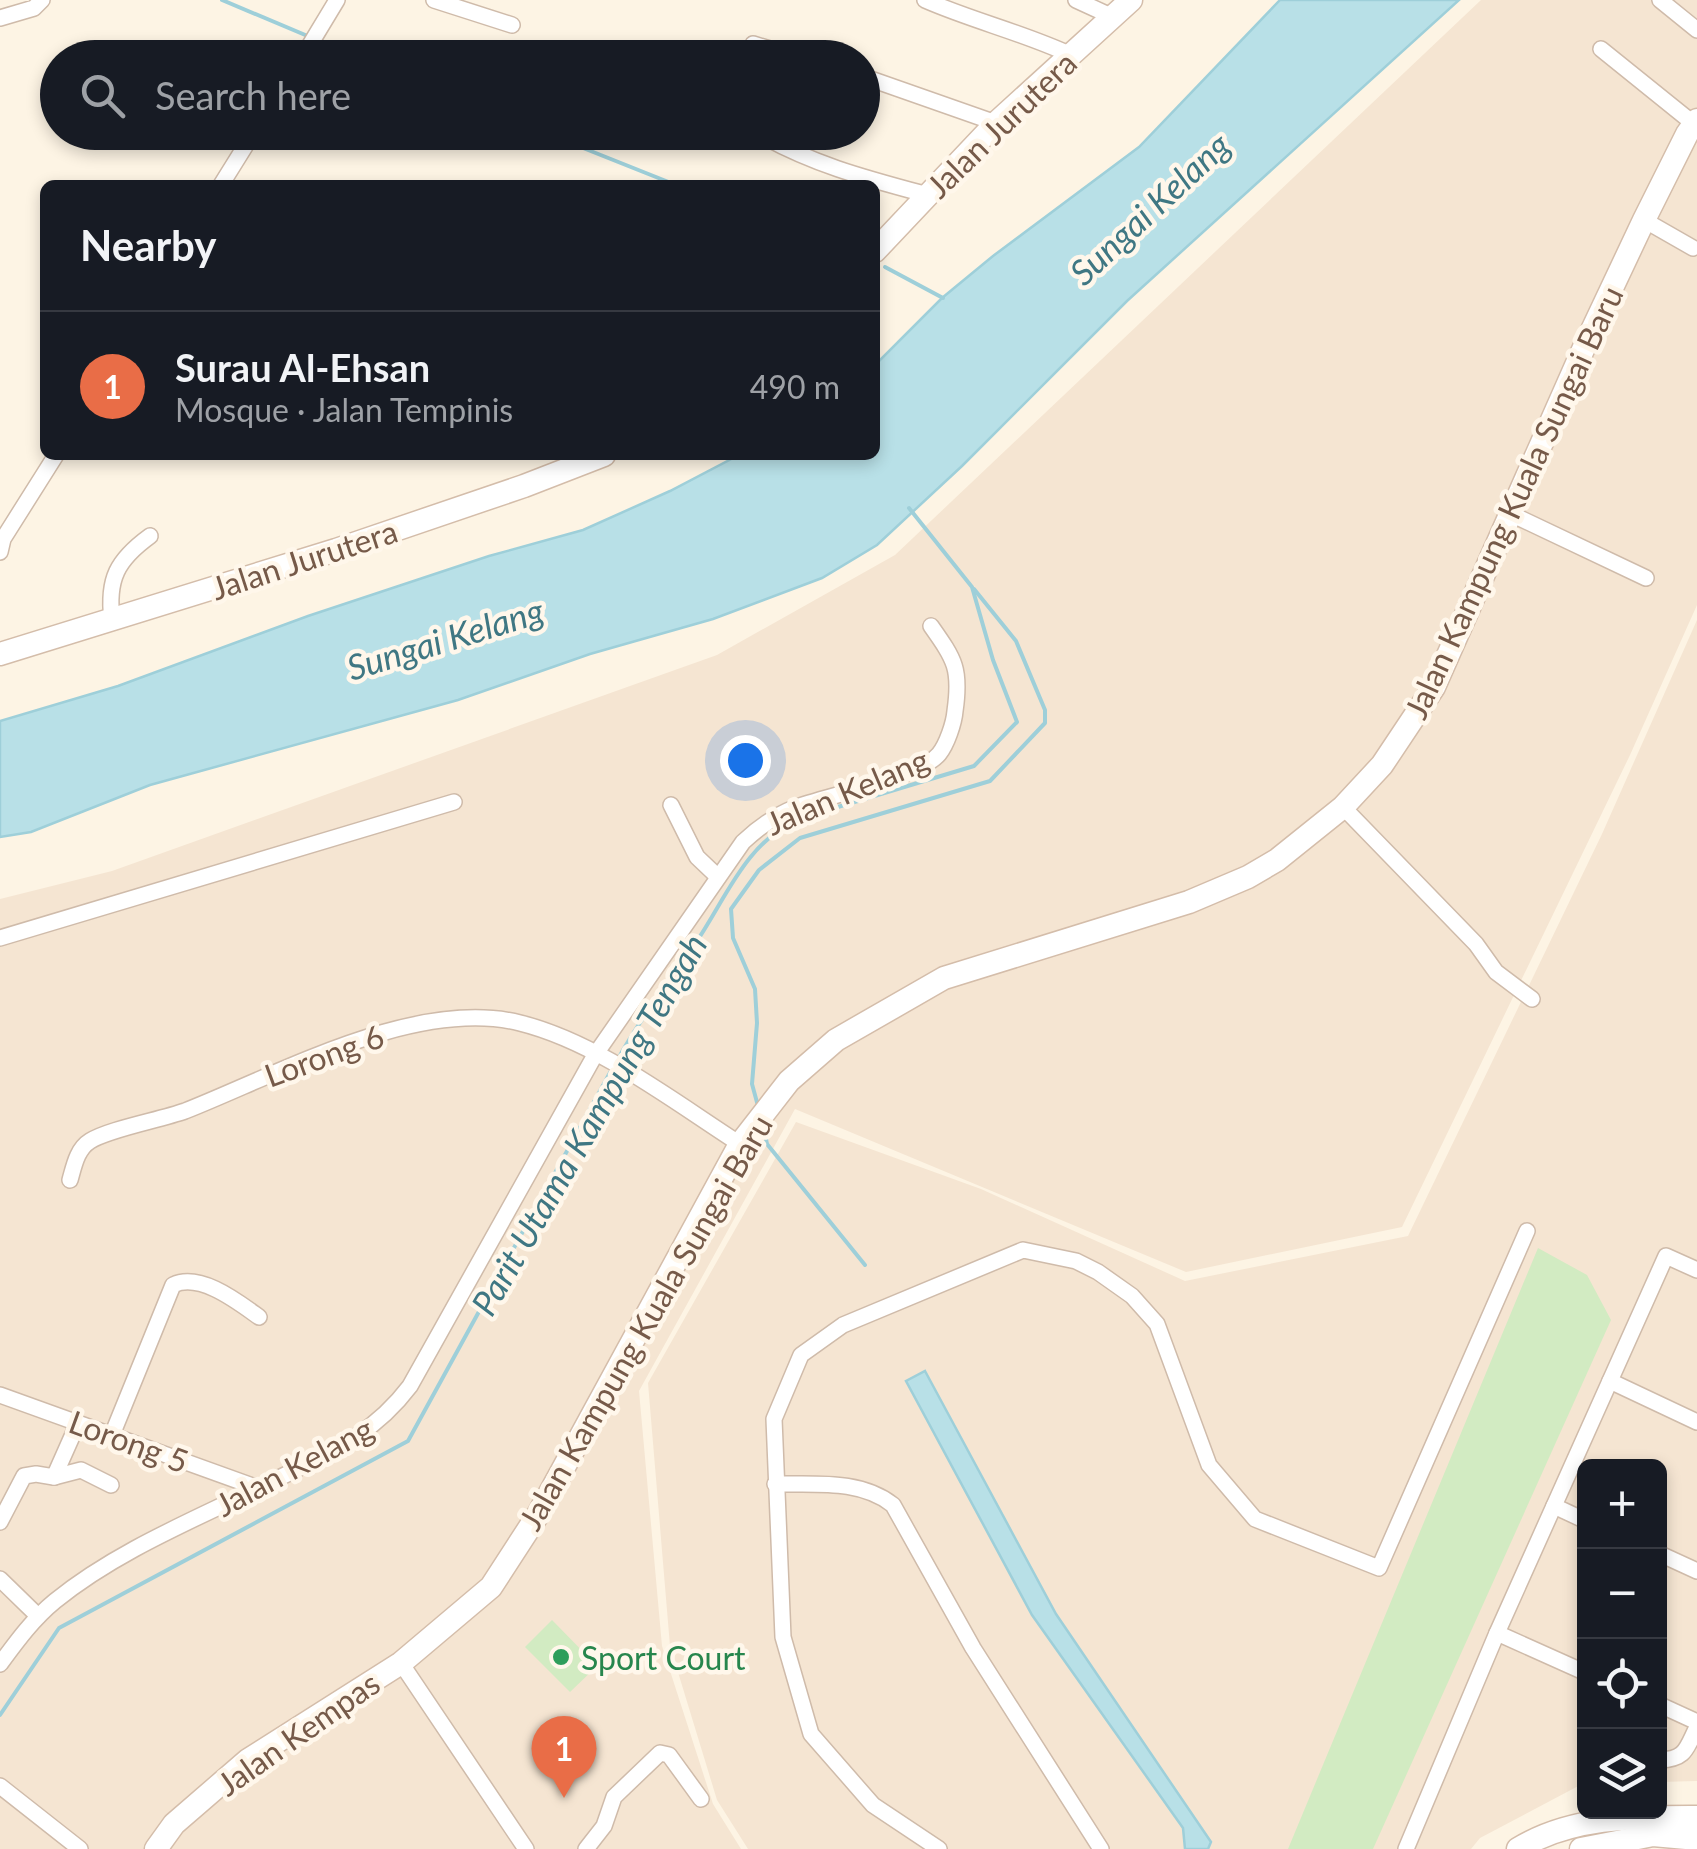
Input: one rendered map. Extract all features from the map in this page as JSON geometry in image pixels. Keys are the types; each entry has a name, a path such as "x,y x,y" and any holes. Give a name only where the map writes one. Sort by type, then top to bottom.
{"street":[{"path":"0,18 34,8 42,0"},
{"path":"312,40 337,0"},
{"path":"434,0 512,25"},
{"path":"925,0 1071,55"},
{"path":"1076,0 1114,17"},
{"name":"Jalan Jurutera","path":"880,247 996,123 1131,0"},
{"path":"1660,0 1697,30"},
{"path":"1600,50 1695,122"},
{"path":"880,82 996,123"},
{"name":"Jalan Kampung Kuala Sungai Baru","path":"401,1663 491,1587 545,1504 752,1126 789,1081 836,1040 944,978 1189,902 1277,860 1343,807 1382,765 1434,687 1644,220 1695,122"},
{"path":"224,180 243,150"},
{"path":"787,150 823,166 874,180"},
{"path":"880,182 928,195"},
{"path":"1644,220 1693,248"},
{"path":"3,534 53,460"},
{"name":"Jalan Jurutera","path":"0,654 353,545 591,460"},
{"path":"1511,514 1646,578"},
{"path":"112,620 108,594 120,564 150,536"},
{"name":"Jalan Kelang","path":"0,1664 38,1616 56,1600 127,1553 364,1433 390,1414 410,1386 600,1057 743,842 762,824 792,809 916,769 938,755 954,719 959,680 951,654 931,626"},
{"path":"0,646 0,654"},
{"path":"0,938 454,802"},
{"path":"671,805 696,856 717,876"},
{"path":"1343,807 1476,944 1496,972 1532,999"},
{"name":"Lorong 6","path":"70,1180 77,1155 89,1141 186,1110 265,1076 398,1029 449,1018 490,1018 546,1031 752,1126"},
{"path":"939,1849 874,1805 811,1734 783,1636 774,1420 801,1354 844,1325 1023,1250 1051,1253 1098,1272 1132,1296 1157,1324 1209,1465 1255,1518 1378,1568 1527,1231"},
{"path":"1406,1849 1497,1633 1666,1256 1697,1270"},
{"path":"112,1435 174,1285 182,1281 197,1283 259,1317"},
{"path":"1610,1381 1697,1422"},
{"name":"Lorong 5","path":"0,1394 258,1488"},
{"path":"54,1477 78,1423"},
{"path":"0,1522 24,1476 54,1477 81,1470 111,1484"},
{"path":"775,1484 851,1486 875,1491 893,1505 973,1648 1101,1849"},
{"path":"1554,1506 1577,1517"},
{"path":"1667,1557 1697,1571"},
{"path":"0,1579 38,1616"},
{"path":"1497,1633 1577,1669"},
{"path":"401,1663 526,1849"},
{"name":"Jalan Kempas","path":"156,1849 174,1824 248,1760 401,1663"},
{"path":"1667,1709 1697,1724 1684,1753 1676,1760 1667,1760"},
{"path":"586,1849 604,1826 614,1797 660,1752 669,1755 701,1798"},
{"path":"0,1786 80,1849"},
{"path":"1518,1849 1536,1838 1611,1817 1697,1817"},
{"path":"1580,1849 1653,1835 1697,1838"}],"shaded area":[{"path":"1481,0 1697,0 1697,605 1630,755 1402,1227 1186,1272 795,1109 639,1391 662,1646 713,1804 741,1849 0,1849 0,899 112,871 717,655 895,555"},
{"path":"1697,620 1697,1781 1667,1782 1667,1459 1577,1459 1577,1787 1480,1838 1471,1849 748,1849 717,1800 670,1646 648,1383 796,1122 981,1189 1185,1281 1408,1236 1602,834"}],"green space":[{"path":"1538,1248 1587,1275 1611,1320 1373,1849 1288,1849"},
{"name":"Sport Court","path":"552,1620 597,1666 570,1692 525,1647"}],"water":[{"name":"Sungai Kelang","path":"1280,0 1459,0 1127,301 877,545 822,578 713,619 590,654 458,700 150,785 31,832 0,837 0,721 118,686 308,616 489,556 583,530 729,460 880,460 880,360 942,298 993,256 1139,147"},
{"path":"925,1371 1056,1614 1211,1842 1208,1849 1185,1849 1183,1828 1032,1615 906,1381"}],"waterway":[{"path":"222,0 310,37"},
{"path":"588,150 663,180"},
{"path":"885,267 943,298"},
{"name":"Parit Utama Kampung Tengah","path":"617,1061 738,874 779,830 798,819 974,766 1017,722 993,660 972,587 909,508"},
{"path":"758,1106 752,1084 757,1023 755,989 733,938 731,909 759,870 800,838 990,781 1045,723 1045,710 1016,641 974,589"},
{"name":"Parit Utama Kampung Tengah","path":"0,1715 59,1628 408,1441 612,1069"},
{"path":"764,1130 767,1144 865,1265"}],"place":[{"name":"Sport Court","path":"561,1657"},
{"name":"Surau Al-Ehsan","path":"564,1798"}]}
